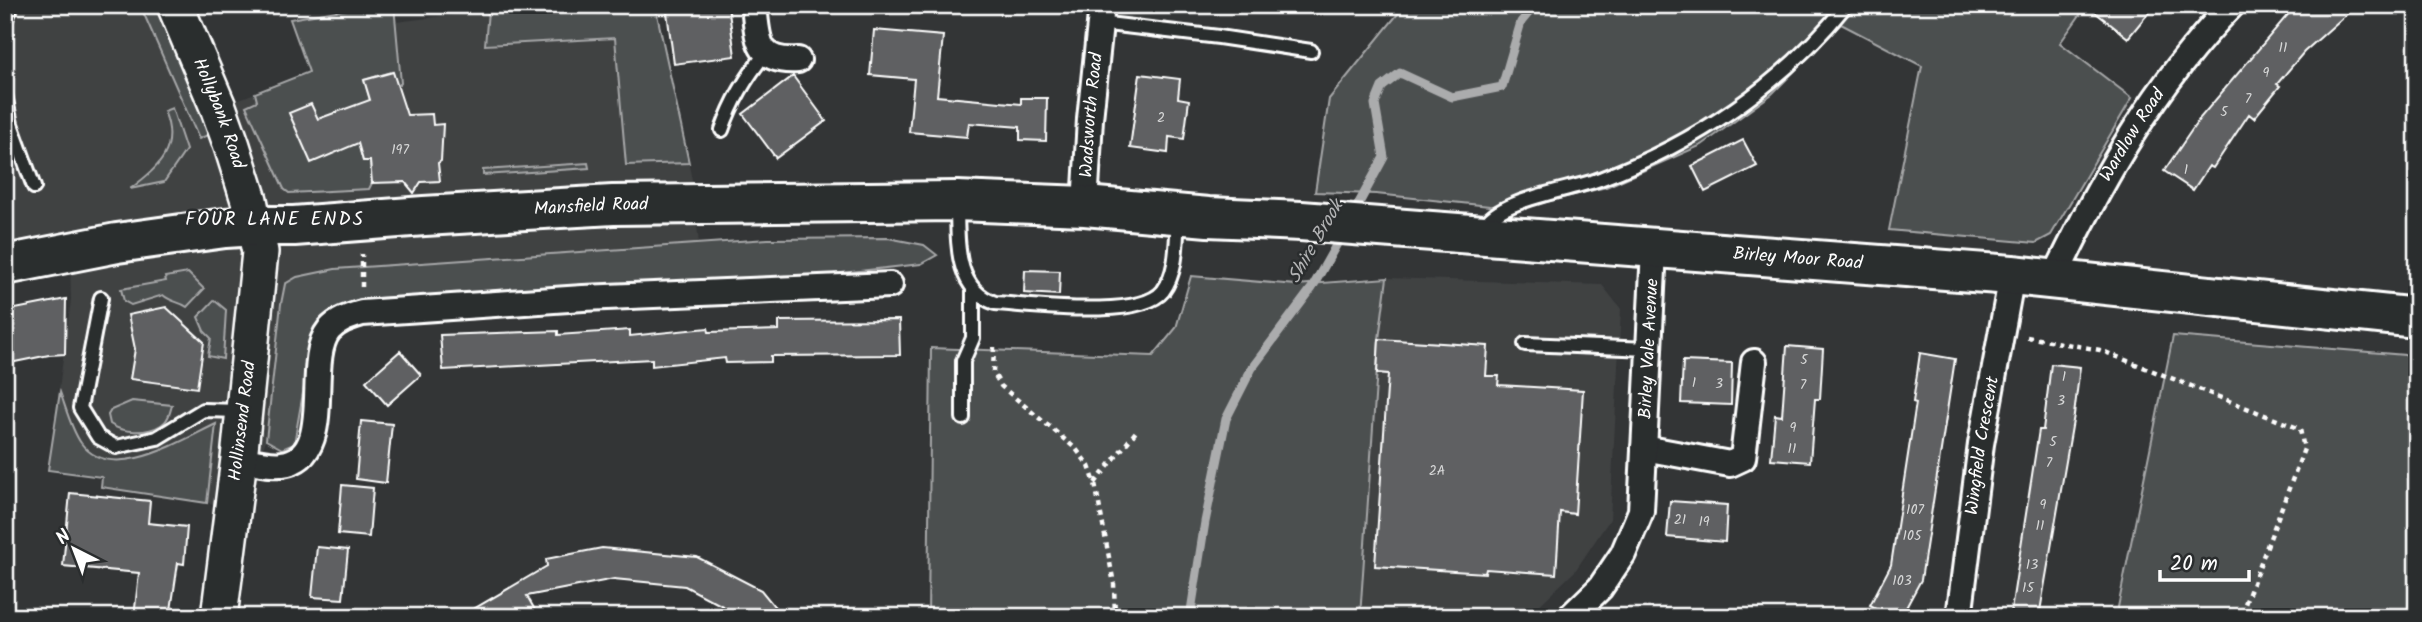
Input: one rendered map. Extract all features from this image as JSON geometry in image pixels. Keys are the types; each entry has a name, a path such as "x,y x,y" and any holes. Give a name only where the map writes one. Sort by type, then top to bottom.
{"main road":[{"name":"Hollybank Road","path":"175,5 218,107 256,226"},
{"name":"Mansfield Road","path":"5,265 117,243 256,226 293,226 613,205 957,201 1085,206 1178,214"},
{"name":"Birley Moor Road","path":"1178,214 1427,230 2012,275 2417,318"},
{"name":"Hollinsend Road","path":"219,617 260,269 256,226"}],"street":[{"path":"754,5 758,40 766,53 780,61 798,60"},
{"name":"Wardlow Road","path":"2054,279 2108,175 2155,97 2204,34 2232,5"},
{"name":"Wadsworth Road","path":"1085,206 1100,14"},
{"name":"Birley Vale Avenue","path":"1570,617 1600,588 1623,554 1641,511 1654,249"},
{"name":"Wingfield Crescent","path":"1959,617 1981,444 2012,275"},
{"path":"239,459 282,464 297,458 309,446 314,431 320,345 329,331 341,320 362,313 583,298 890,285"},
{"path":"1644,448 1730,464 1743,458 1754,362"}],"lane":[{"path":"5,21 12,5"},
{"path":"1480,235 1486,222 1504,208 1599,180 1660,154 1700,133 1768,85 1829,26 1846,5"},
{"name":"Wadsworth Road","path":"1100,14 1219,37 1311,51"},
{"path":"722,130 730,107 747,77 766,53"},
{"path":"5,95 34,187"},
{"path":"957,201 959,255 964,273 982,299 995,303 1107,309 1145,304 1161,293 1170,280 1175,258 1178,214"},
{"path":"963,418 963,361 973,338 973,289"},
{"path":"101,298 80,408 98,437 116,447 157,438 203,410 244,411"},
{"path":"1525,344 1649,349"}],"path":[{"path":"362,275 362,289"},
{"path":"995,303 993,372 1001,386 1076,449 1088,466 1095,483 1114,584 1115,617"},
{"path":"2020,336 2101,350 2300,429 2304,449 2240,617"},
{"path":"1095,483 1138,429"}],"shaded area":[{"path":"5,5 175,5 219,107 309,72 290,19 371,5 394,5 396,22 535,5 598,5 599,13 638,5 655,5 692,180 699,244 335,269 297,277 285,284 266,440 242,508 101,487 102,477 48,470 71,300 70,253 5,265"},
{"path":"140,5 155,5 212,133 199,139"},
{"path":"371,5 394,5 401,83 397,87 392,72 364,80 370,100 358,143 363,161 370,161 372,183 369,189 289,193 284,189 246,106 257,101 255,93 309,72 290,19"},
{"path":"535,5 598,5 599,13 638,5 655,5 689,163 626,165 615,38 485,45 488,11"},
{"path":"1405,5 2087,5 2060,43 2132,98 2051,235 2036,243 1889,230 1922,66 1841,24 1772,94 1702,145 1606,187 1518,209 1376,194 1315,192 1329,99"},
{"path":"172,108 186,150 164,182 130,189 150,173 164,156 170,136 164,111"},
{"path":"588,163 589,168 483,175 483,170"},
{"path":"888,238 924,245 937,255 921,264 824,275 360,299 332,311 313,336 294,444 282,449 266,440 281,304 285,284 297,277 335,269 768,239"},
{"path":"188,273 204,289 187,307 163,295 131,305 124,301 121,289 166,281 165,277"},
{"path":"1191,276 1296,285 1387,278 1379,339 1360,617 928,617 931,348 1153,356 1176,328"},
{"path":"1387,278 1602,285 1621,309 1610,519 1575,571 1527,617 1361,610 1379,339"},
{"path":"214,300 226,310 223,359 208,356 211,338 204,331 198,317"},
{"path":"2173,336 2417,356 2417,617 2116,617"},
{"path":"60,392 81,443 94,455 110,460 128,460 147,455 216,424 207,503 101,487 102,477 48,470"},
{"path":"132,401 172,405 165,421 149,430 128,431 110,424 108,415 111,410"}],"building":[{"path":"666,5 728,5 735,56 674,64"},
{"path":"2086,5 2155,5 2128,38"},
{"path":"2296,5 2357,5 2304,52 2277,84 2280,86 2254,118 2249,114 2213,168 2209,166 2193,190 2164,171 2200,118"},
{"path":"874,30 943,36 937,96 1021,104 1021,98 1047,98 1046,141 1020,140 1020,127 969,123 967,137 909,132 914,79 870,75"},
{"path":"393,72 407,115 432,114 433,125 443,124 441,161 438,163 440,181 421,182 414,193 405,182 372,183 370,161 363,161 358,143 311,163 289,113 311,104 318,119 370,100 364,80"},
{"path":"1140,74 1180,79 1178,98 1189,100 1184,139 1169,137 1168,153 1130,148"},
{"path":"793,76 826,121 776,158 743,114"},
{"path":"1743,140 1757,166 1705,192 1692,166"},
{"path":"1025,270 1060,271 1059,295 1024,293"},
{"path":"66,299 65,354 5,364 5,311"},
{"path":"166,307 204,342 197,388 130,379 135,349 128,315"},
{"path":"899,320 900,355 771,356 771,362 726,363 725,358 652,366 652,359 443,370 440,335 558,331 558,335 630,330 630,336 708,328 709,332 779,330 779,321"},
{"path":"1379,339 1488,346 1486,376 1499,376 1498,385 1583,390 1575,514 1560,512 1556,574 1486,569 1485,573 1375,566 1388,374 1377,373"},
{"path":"1787,346 1823,349 1820,399 1815,399 1810,462 1771,459 1775,415 1782,416"},
{"path":"400,351 421,375 387,405 366,381"},
{"path":"1920,353 1955,359 1921,580 1901,617 1893,617 1870,605 1891,565 1916,403 1913,402"},
{"path":"1683,361 1732,363 1731,405 1681,403"},
{"path":"2051,364 2080,367 2074,415 2039,617 2010,617 2039,430 2043,430"},
{"path":"361,421 392,424 386,483 356,479"},
{"path":"342,485 373,488 369,537 338,534"},
{"path":"70,493 150,501 148,523 187,527 184,564 178,563 170,617 134,617 139,573 63,566"},
{"path":"1670,501 1727,505 1725,542 1667,537"},
{"path":"317,547 348,550 343,599 312,597"},
{"path":"602,548 697,557 761,590 783,617 743,617 685,586 614,579 527,596 539,617 460,617 547,566 546,559"}],"waterway":[{"name":"Shire Brook","path":"1353,214 1384,157 1375,104 1382,87 1400,73 1452,97 1502,87 1521,22 1535,5"},
{"name":"Shire Brook","path":"1190,617 1205,522 1226,419 1252,368 1312,288 1343,233"}],"district":[{"name":"FOUR LANE ENDS","path":"275,220"}]}
